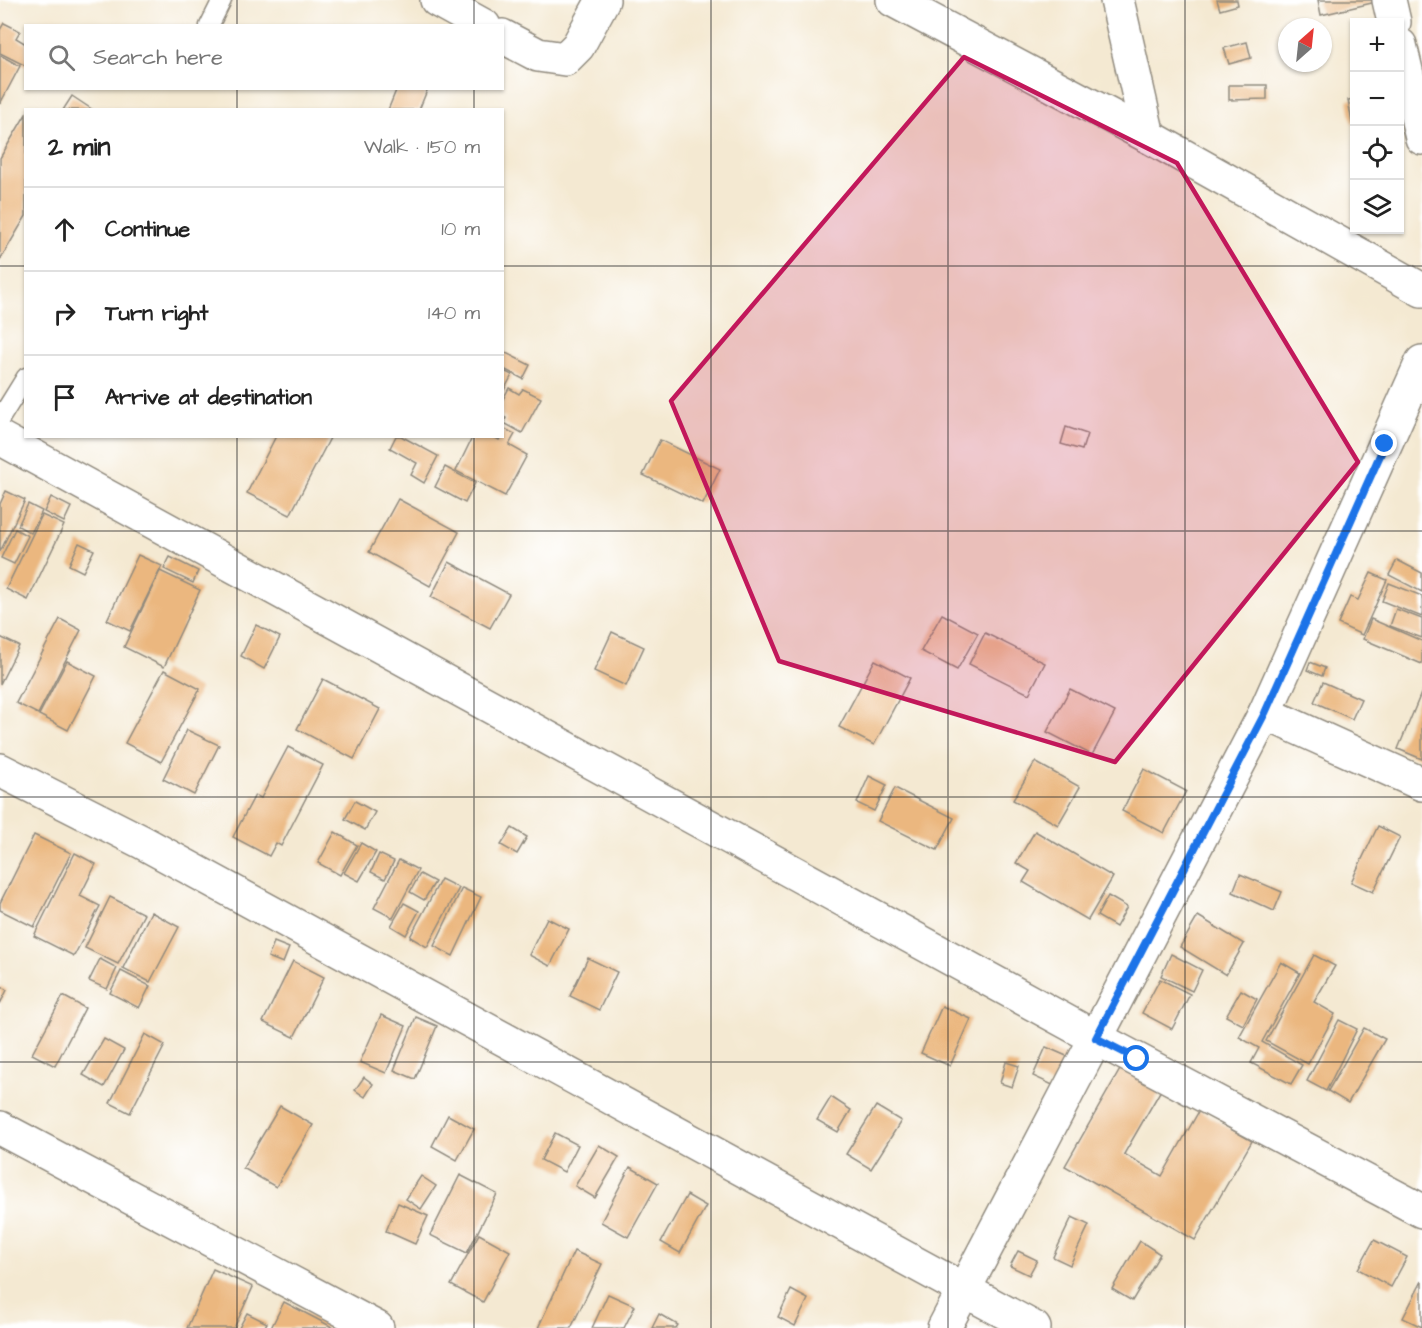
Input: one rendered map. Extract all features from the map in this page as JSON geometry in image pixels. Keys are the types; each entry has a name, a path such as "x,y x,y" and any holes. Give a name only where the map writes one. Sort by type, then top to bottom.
{"street":[{"path":"437,0 480,24"},
{"path":"504,37 538,55 565,59 578,46 603,0"},
{"path":"893,0 1148,136 1422,290"},
{"path":"1117,0 1148,136"},
{"path":"1389,0 1393,18"},
{"path":"1404,62 1422,138"},
{"path":"944,1328 1265,713 1422,362"},
{"path":"0,438 1096,1038 1422,1211"},
{"path":"1265,713 1422,784"},
{"path":"0,770 142,842 1034,1328"},
{"path":"0,1128 377,1328"}],"lane":[{"path":"210,24 222,0"},
{"path":"0,419 24,380"}],"highlighted area":[{"path":"964,57 1177,163 1358,462 1115,762 779,661 671,401"}],"building":[{"path":"1217,0 1237,0 1238,5 1220,10"},
{"path":"1318,0 1375,0 1376,2 1321,15"},
{"path":"4,23 20,31 16,38 24,43 24,65 0,53 0,30"},
{"path":"1247,42 1251,58 1229,64 1224,48"},
{"path":"0,55 20,66 0,104"},
{"path":"1229,85 1267,85 1267,99 1229,100"},
{"path":"396,90 427,90 420,108 389,108"},
{"path":"72,96 90,108 64,108"},
{"path":"24,117 24,219 0,260 0,158"},
{"path":"504,352 530,365 523,379 504,369"},
{"path":"504,371 512,375 504,390"},
{"path":"509,388 519,394 523,389 541,398 522,433 504,423 506,418 504,417 504,397"},
{"path":"1066,427 1087,434 1082,450 1061,444"},
{"path":"505,429 515,434 509,445 527,455 505,496 456,471 472,438 499,440 504,438"},
{"path":"275,438 330,438 290,515 247,493"},
{"path":"395,438 405,438 438,456 424,483 411,475 417,463 390,448"},
{"path":"660,440 720,469 703,504 643,475"},
{"path":"445,467 475,483 465,503 435,487"},
{"path":"6,491 25,500 0,552 0,504"},
{"path":"51,497 71,507 64,522 44,512"},
{"path":"398,499 459,532 430,586 369,552"},
{"path":"28,504 42,511 31,533 18,526"},
{"path":"42,515 64,525 28,600 6,589"},
{"path":"15,529 28,536 14,564 1,558"},
{"path":"79,543 94,550 83,572 69,565"},
{"path":"138,555 162,566 130,631 107,620"},
{"path":"170,557 198,571 193,583 164,569"},
{"path":"1397,560 1422,573 1422,592 1389,575"},
{"path":"449,562 509,594 490,628 431,597"},
{"path":"160,571 200,590 164,667 124,647"},
{"path":"1371,573 1387,580 1362,635 1338,624 1350,597 1358,600"},
{"path":"1389,583 1422,596 1422,617 1382,601"},
{"path":"1396,609 1422,619 1422,638 1390,626"},
{"path":"942,614 978,633 957,670 921,651"},
{"path":"60,619 81,630 38,714 16,703"},
{"path":"1371,619 1422,641 1422,664 1363,639"},
{"path":"256,625 280,637 264,669 241,656"},
{"path":"612,632 644,647 626,686 594,671"},
{"path":"985,633 1045,663 1029,694 969,664"},
{"path":"0,637 19,646 0,684"},
{"path":"875,660 910,678 874,745 839,727"},
{"path":"67,661 96,676 68,730 39,715"},
{"path":"1310,662 1325,668 1322,676 1307,670"},
{"path":"164,670 200,689 161,762 125,743"},
{"path":"323,679 380,709 354,759 297,729"},
{"path":"1323,682 1361,699 1352,719 1314,702"},
{"path":"1070,689 1115,712 1092,755 1047,732"},
{"path":"1422,691 1422,759 1398,749"},
{"path":"187,730 219,745 194,795 163,779"},
{"path":"288,747 323,765 281,846 276,843 269,856 233,837 255,795 261,798"},
{"path":"1035,762 1080,787 1058,825 1013,800"},
{"path":"1144,769 1186,791 1164,833 1122,811"},
{"path":"869,776 887,785 874,811 857,803"},
{"path":"895,788 954,818 937,850 878,821"},
{"path":"355,801 375,812 365,830 345,819"},
{"path":"1378,826 1400,837 1373,892 1351,882"},
{"path":"512,828 527,837 517,854 501,845"},
{"path":"1035,831 1113,877 1088,920 1023,882 1030,871 1016,863"},
{"path":"335,832 357,845 340,875 318,863"},
{"path":"34,835 71,853 34,927 0,910 0,903"},
{"path":"361,843 376,852 359,881 344,873"},
{"path":"75,853 96,864 80,896 100,906 74,956 34,936"},
{"path":"379,854 394,861 385,879 371,872"},
{"path":"399,860 418,870 393,918 374,908"},
{"path":"420,874 435,882 424,900 410,892"},
{"path":"1240,874 1282,892 1274,911 1233,892"},
{"path":"441,879 459,888 427,947 410,937"},
{"path":"462,888 481,897 453,956 434,946"},
{"path":"1108,896 1127,907 1116,927 1097,916"},
{"path":"110,897 144,914 118,964 85,948"},
{"path":"404,903 419,911 406,935 391,926"},
{"path":"151,912 179,927 150,982 123,968"},
{"path":"1198,916 1244,944 1226,975 1180,947"},
{"path":"547,918 569,929 550,966 529,955"},
{"path":"274,942 289,948 283,963 268,957"},
{"path":"1171,954 1202,970 1192,991 1161,976"},
{"path":"1314,955 1335,966 1314,1002 1335,1014 1308,1064 1266,1041"},
{"path":"588,958 617,972 599,1010 570,996"},
{"path":"100,959 117,968 107,989 89,981"},
{"path":"293,961 324,977 294,1037 263,1022"},
{"path":"1281,962 1300,973 1262,1042 1302,1065 1291,1084 1251,1063 1259,1048 1239,1037"},
{"path":"121,971 150,986 139,1008 110,993"},
{"path":"1160,979 1190,994 1172,1029 1142,1013"},
{"path":"0,986 7,990 0,1004"},
{"path":"1241,990 1257,999 1243,1025 1226,1016"},
{"path":"63,996 85,1008 55,1066 32,1054"},
{"path":"942,1006 971,1019 950,1066 921,1053"},
{"path":"381,1015 406,1026 386,1073 360,1062"},
{"path":"416,1017 437,1026 415,1079 394,1070"},
{"path":"1339,1020 1357,1029 1326,1091 1307,1081"},
{"path":"1364,1028 1385,1039 1348,1103 1328,1091"},
{"path":"145,1034 165,1045 130,1113 110,1103"},
{"path":"104,1039 124,1050 104,1087 83,1075"},
{"path":"1046,1047 1071,1058 1059,1088 1033,1076"},
{"path":"1006,1062 1019,1066 1012,1087 1000,1083"},
{"path":"1121,1068 1161,1090 1124,1154 1162,1176 1199,1111 1252,1141 1195,1240 1065,1166"},
{"path":"364,1077 373,1084 365,1097 355,1090"},
{"path":"831,1097 851,1110 838,1132 817,1120"},
{"path":"280,1106 313,1125 276,1187 243,1168"},
{"path":"876,1106 901,1121 871,1169 846,1154"},
{"path":"448,1115 474,1129 457,1160 432,1146"},
{"path":"555,1133 578,1145 564,1172 541,1160"},
{"path":"599,1145 619,1157 595,1198 575,1186"},
{"path":"630,1167 658,1183 628,1237 601,1222"},
{"path":"460,1175 497,1194 467,1253 430,1235"},
{"path":"421,1176 436,1186 421,1209 406,1199"},
{"path":"687,1195 706,1206 680,1253 661,1242"},
{"path":"398,1203 428,1216 415,1244 386,1231"},
{"path":"1072,1217 1089,1225 1070,1265 1053,1257"},
{"path":"479,1234 510,1251 483,1302 451,1285"},
{"path":"1374,1240 1407,1257 1391,1287 1358,1269"},
{"path":"1140,1241 1160,1254 1132,1301 1112,1289"},
{"path":"574,1251 602,1264 571,1328 538,1328"},
{"path":"1018,1251 1037,1260 1029,1275 1010,1266"},
{"path":"213,1269 253,1287 234,1328 187,1328"},
{"path":"1422,1281 1422,1327 1403,1318"},
{"path":"791,1290 808,1299 795,1326 778,1317"},
{"path":"608,1294 635,1306 624,1328 592,1328"},
{"path":"284,1302 334,1328 271,1328"},
{"path":"247,1313 267,1323 264,1328 239,1328"},
{"path":"659,1314 678,1325 676,1328 652,1328"}],"route":[{"path":"1137,1059 1096,1038 1265,713 1385,444"}]}
